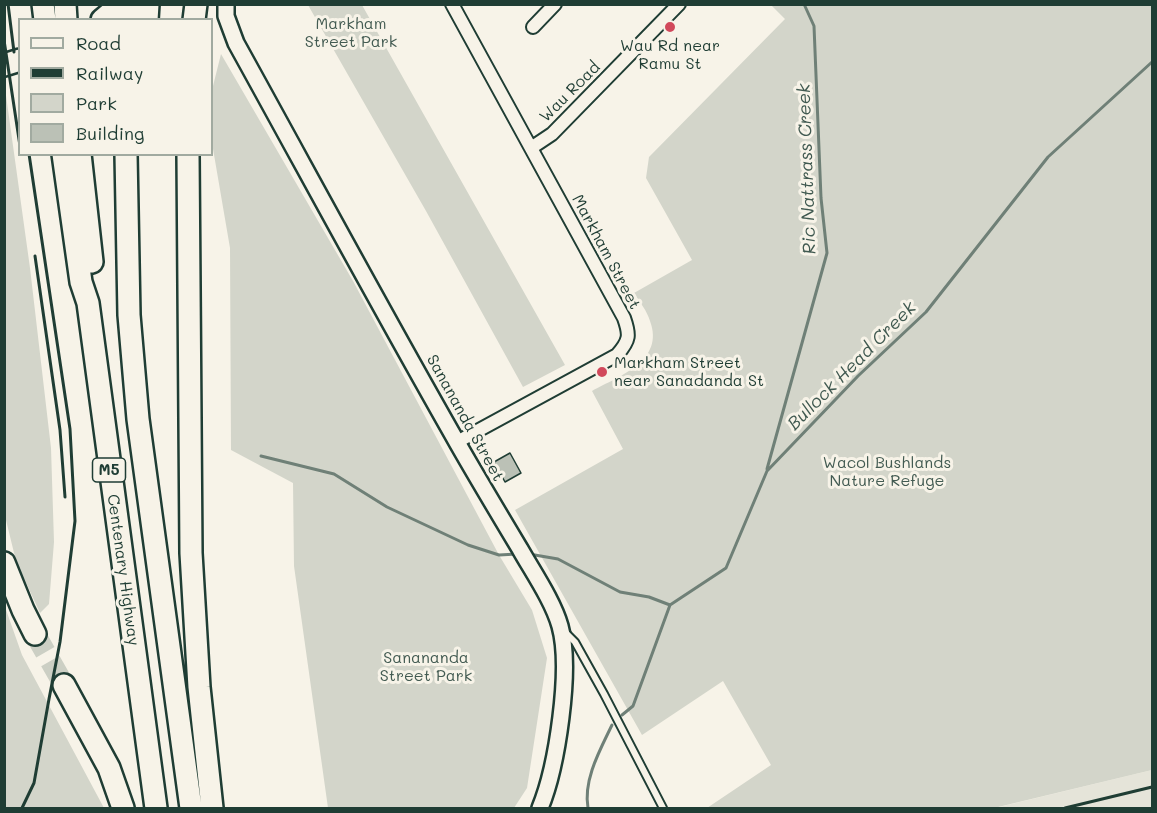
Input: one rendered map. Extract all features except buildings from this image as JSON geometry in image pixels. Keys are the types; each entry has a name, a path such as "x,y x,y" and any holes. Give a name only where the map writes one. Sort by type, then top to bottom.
{"highway":[{"path":"109,18 135,11"},
{"name":"Centenary Highway","path":"63,156 81,282 88,303 156,808"},
{"path":"80,156 94,282 88,303"},
{"name":"M5","path":"126,156 129,315 138,419 191,808"},
{"path":"127,232 136,211 139,156"},
{"path":"188,156 191,553 199,687 212,808"},
{"path":"4,563 35,634"},
{"path":"64,685 109,768 123,808"}],"street":[{"name":"Sanananda Street","path":"226,4 226,16 236,43 457,442 528,564 560,626"},
{"path":"533,27 551,9 535,4"},
{"name":"Wau Road","path":"531,148 552,134 679,4"},
{"name":"Markham Street","path":"457,6 624,318 629,333 626,345 618,355 457,442"},
{"path":"540,808 549,787 554,766 563,688 560,626"}],"lane":[{"name":"Sanananda Street","path":"560,626 575,642 663,808"}],"shaded area":[{"path":"1152,770 1152,808 995,808"}],"green space":[{"name":"Markham Street Park","path":"308,5 362,5 565,365 523,387"},
{"name":"Wacol Bushlands Nature Refuge","path":"771,5 1152,5 1152,770 994,808 707,808 771,765 723,681 642,735 515,510 623,449 592,391 637,365 651,347 653,335 650,321 634,293 692,260 646,178 649,157 785,19"},
{"name":"Sanananda Street Park","path":"221,54 353,281 499,555 532,610 547,658 527,788 514,808 328,808 294,566 293,483 231,450 230,248 213,149 213,86"},
{"path":"4,81 30,268 51,448 54,542 49,604 40,613 16,561 5,516"},
{"path":"4,604 22,655 104,808 5,808"}],"waterway":[{"name":"Ric Nattrass Creek","path":"767,469 827,253 821,198 814,26 804,4"},
{"name":"Bullock Head Creek","path":"622,715 633,706 670,605 726,568 767,471 858,376 926,312 1048,157 1152,62"},
{"path":"261,456 334,474 387,507 468,545 499,555 517,554"},
{"path":"529,554 558,559 620,592 649,597 670,605"},
{"name":"Bullock Head Creek","path":"588,808 590,776 612,725"}],"tunnel":[{"path":"35,634 64,685"}],"railway":[{"path":"8,4 14,52"},
{"path":"4,40 18,133"},
{"path":"22,808 34,783 60,642 75,521 70,429 29,156"},
{"path":"35,256 60,430 65,497"},
{"path":"1065,808 1152,787"}],"place":[{"name":"Wau Rd near Ramu St","path":"670,27"},
{"name":"Markham Street near Sanadanda St","path":"602,372"}]}
